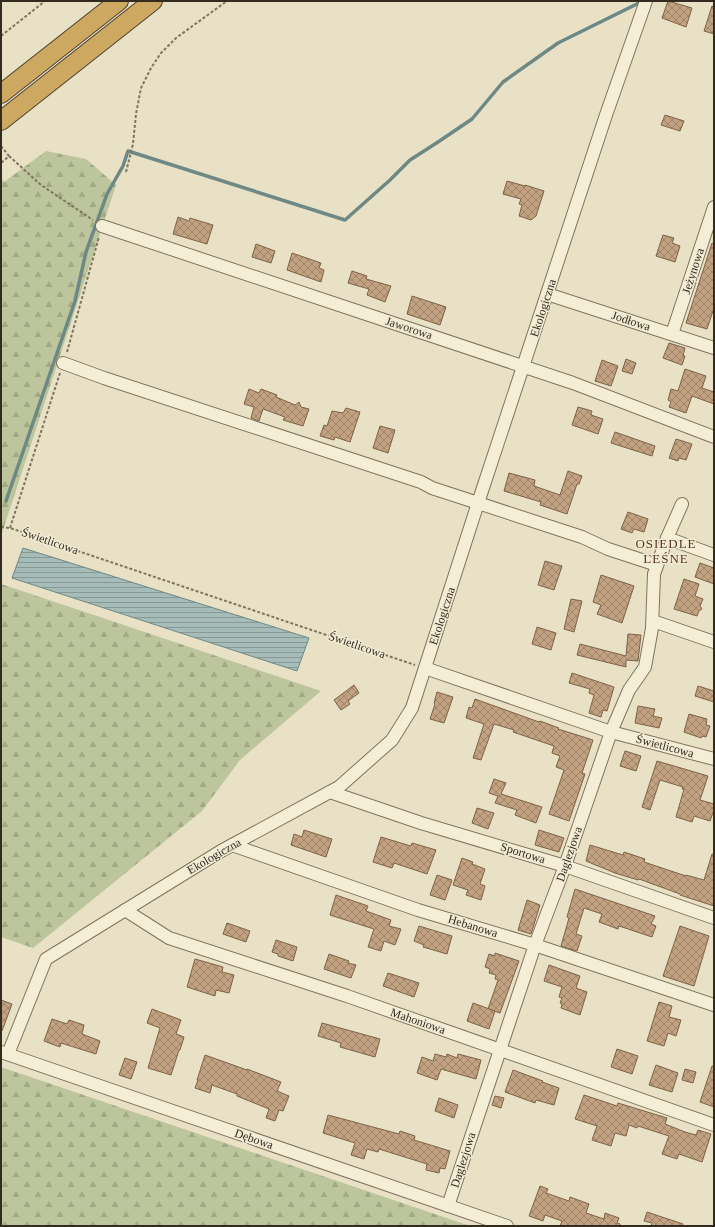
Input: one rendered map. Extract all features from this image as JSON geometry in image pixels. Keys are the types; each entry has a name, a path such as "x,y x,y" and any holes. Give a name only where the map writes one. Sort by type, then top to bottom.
{"highway":[{"path":"1,94 119,1"},
{"path":"1,121 153,1"}],"street":[{"name":"Ekologiczna","path":"4,1053 46,959 232,845 338,787 392,740 412,708 523,366 645,3"},
{"name":"Jeżynowa","path":"672,334 714,207"},
{"name":"Jaworowa","path":"102,226 573,383 714,437"},
{"name":"Jodłowa","path":"547,294 714,348"},
{"path":"63,363 112,381 421,482 432,488 582,538 608,549 657,565"},
{"name":"Daglezjowa","path":"448,1206 536,945 611,732 630,690 645,667 652,621 654,574 667,538 682,504"},
{"path":"667,538 714,555"},
{"path":"652,621 714,642"},
{"name":"Świetlicowa","path":"425,668 611,732 714,759"},
{"name":"Sportowa","path":"330,792 421,823 565,866 714,918"},
{"name":"Hebanowa","path":"232,845 418,910 536,945 714,1005"},
{"name":"Mahoniowa","path":"125,910 169,938 347,996 714,1125"},
{"name":"Dębowa","path":"4,1053 507,1226"}],"path":[{"path":"1,36 45,1"},
{"path":"126,172 133,144 136,114 141,88 151,68 161,53 176,38 227,1"},
{"path":"1,146 41,185 91,218"},
{"path":"1,162 10,156"},
{"path":"10,528 63,363 102,226"},
{"name":"Świetlicowa","path":"1,527 10,528 425,668"}],"green space":[{"path":"46,151 86,159 116,185 1,536 1,177 4,182"},
{"path":"1,584 321,691 240,760 202,811 33,948 1,937"},
{"path":"1,1067 470,1226 1,1226"}],"water":[{"path":"23,548 309,638 297,671 12,578"}],"building":[{"path":"668,1 692,8 686,27 662,18"},
{"path":"712,6 714,7 714,34 704,31"},
{"path":"665,115 684,121 680,131 661,125"},
{"path":"507,181 544,191 536,216 531,220 519,216 522,205 519,204 521,199 503,194"},
{"path":"178,217 189,221 190,218 213,225 207,244 173,234"},
{"path":"663,235 674,238 672,243 680,246 675,262 656,256"},
{"path":"712,243 714,244 714,308 707,329 686,323"},
{"path":"256,244 275,251 271,263 252,257"},
{"path":"292,253 321,263 319,268 324,270 321,282 287,270"},
{"path":"352,271 367,276 366,279 391,286 385,302 367,295 369,289 348,283"},
{"path":"412,296 446,307 440,325 407,314"},
{"path":"669,343 685,348 683,356 685,356 682,365 663,358"},
{"path":"626,359 636,363 632,374 622,371"},
{"path":"602,360 618,366 611,386 595,381"},
{"path":"685,369 706,376 702,388 714,392 714,404 692,396 686,413 669,407 671,402 668,400 671,389 678,391"},
{"path":"249,389 259,393 261,389 277,395 276,397 295,405 299,402 301,407 309,409 303,426 283,420 285,417 263,409 259,421 251,418 254,407 244,404"},
{"path":"578,407 592,411 591,415 603,419 598,434 572,425"},
{"path":"346,408 360,412 350,442 335,437 334,440 320,436 324,425 327,426 332,411 343,413"},
{"path":"380,426 395,430 388,453 373,448"},
{"path":"615,432 655,446 652,456 611,443"},
{"path":"676,439 692,444 686,460 679,458 678,461 669,458"},
{"path":"568,471 582,476 579,484 577,484 567,514 540,505 541,502 504,491 509,473 535,480 534,486 560,495"},
{"path":"628,512 648,519 644,532 634,529 632,533 621,529"},
{"path":"545,561 562,566 554,590 538,585"},
{"path":"700,563 714,568 714,584 695,577"},
{"path":"601,575 634,586 622,623 597,614 601,605 593,602"},
{"path":"684,579 699,584 695,596 703,599 700,606 702,609 699,611 697,616 674,609"},
{"path":"571,599 582,601 574,632 564,629"},
{"path":"537,627 556,633 551,650 532,644"},
{"path":"628,634 641,635 638,661 626,660 626,667 577,655 580,644 626,656"},
{"path":"572,673 614,687 607,711 603,710 601,717 589,713 594,695 589,693 590,689 569,683"},
{"path":"354,685 359,693 348,701 350,704 341,710 334,700"},
{"path":"698,686 714,691 714,702 695,696"},
{"path":"437,692 453,697 444,723 430,719"},
{"path":"475,699 593,740 582,773 585,774 569,821 549,814 564,770 556,767 560,756 552,753 554,746 513,732 514,730 494,724 481,760 473,758 484,724 466,718 469,707 472,708"},
{"path":"638,706 655,709 653,716 662,718 659,728 635,723"},
{"path":"689,714 707,719 706,725 710,726 706,737 702,736 701,738 684,732"},
{"path":"625,751 641,756 636,771 620,766"},
{"path":"657,761 708,776 700,800 714,804 714,810 710,821 694,816 692,822 676,817 684,789 682,789 683,787 660,780 650,810 642,807"},
{"path":"494,779 506,783 501,794 542,807 536,823 515,815 517,810 495,803 498,796 489,793"},
{"path":"477,808 494,813 488,829 472,823"},
{"path":"304,830 332,839 326,857 291,845 294,834 302,837"},
{"path":"539,830 564,838 559,852 535,845"},
{"path":"381,837 411,846 412,843 436,850 427,874 394,863 392,868 373,862"},
{"path":"590,845 623,855 624,852 645,859 644,862 686,876 704,880 712,854 714,855 714,906 639,879 638,880 615,873 586,861"},
{"path":"462,858 485,869 480,884 485,886 481,900 466,895 468,890 453,885"},
{"path":"437,875 452,880 445,900 430,895"},
{"path":"575,889 655,916 651,924 656,926 652,937 619,926 618,929 599,922 602,914 584,908 576,934 582,936 577,951 561,946"},
{"path":"336,895 368,906 366,911 391,920 389,926 401,929 395,945 384,941 381,951 368,947 374,929 330,915"},
{"path":"527,900 540,905 531,934 518,930"},
{"path":"227,923 250,931 246,942 223,934"},
{"path":"419,926 452,936 447,954 423,947 424,945 414,941"},
{"path":"680,926 709,936 694,986 663,976"},
{"path":"276,940 297,947 293,961 278,956 278,954 272,952"},
{"path":"495,953 519,961 500,1013 488,1009 498,980 495,979 496,975 489,973 490,969 485,967 489,954 495,956"},
{"path":"329,954 356,965 351,978 324,969"},
{"path":"195,959 223,967 222,972 234,975 229,993 216,990 215,996 187,987"},
{"path":"549,965 580,976 576,988 587,992 580,1015 561,1008 562,1004 560,1003 562,998 559,997 562,987 544,981"},
{"path":"388,973 419,983 414,997 383,986"},
{"path":"1,1000 12,1004 2,1031 1,1031"},
{"path":"659,1002 672,1006 669,1017 681,1020 676,1036 668,1033 664,1046 647,1041"},
{"path":"473,1003 495,1011 489,1029 467,1021"},
{"path":"152,1009 181,1020 176,1034 184,1037 171,1075 148,1068 160,1028 147,1023"},
{"path":"52,1019 67,1024 69,1020 84,1025 82,1034 100,1041 96,1054 61,1043 60,1047 44,1041"},
{"path":"322,1023 380,1039 375,1057 340,1047 341,1043 318,1036"},
{"path":"617,1049 638,1056 632,1074 611,1067"},
{"path":"435,1054 446,1057 447,1054 457,1058 458,1054 481,1060 476,1079 441,1069 437,1080 417,1073 422,1057 433,1061"},
{"path":"205,1055 281,1082 277,1091 289,1096 283,1111 279,1110 275,1121 266,1118 269,1109 237,1096 237,1094 212,1085 210,1093 195,1088"},
{"path":"125,1058 137,1062 131,1079 119,1075"},
{"path":"656,1065 678,1073 672,1092 649,1085"},
{"path":"712,1066 714,1066 714,1107 700,1102"},
{"path":"685,1069 696,1072 693,1083 682,1080"},
{"path":"513,1070 559,1088 554,1105 536,1100 535,1103 505,1092"},
{"path":"584,1095 617,1106 618,1103 667,1118 665,1124 685,1132 696,1135 698,1130 711,1134 702,1162 679,1154 677,1159 662,1154 669,1136 638,1126 637,1128 629,1125 626,1136 615,1133 611,1146 592,1140 597,1126 575,1119"},
{"path":"495,1096 504,1098 501,1108 492,1105"},
{"path":"439,1098 458,1105 454,1118 435,1111"},
{"path":"328,1115 399,1134 400,1131 415,1136 414,1140 450,1151 445,1169 440,1168 439,1173 426,1170 427,1164 379,1149 378,1152 367,1149 364,1159 351,1155 355,1143 323,1133"},
{"path":"540,1186 548,1189 546,1193 569,1201 570,1197 589,1204 586,1213 604,1219 605,1213 619,1218 617,1223 620,1224 620,1226 560,1226 562,1221 545,1215 543,1221 529,1216"},
{"path":"647,1212 683,1224 682,1226 651,1226 652,1223 644,1221"}],"waterway":[{"path":"6,501 75,301 86,252 107,194 123,166 128,151 345,220 410,160 472,119 503,82 558,43 643,1"}],"district":[{"name":"OSIEDLE LEŚNE","path":"666,550"}]}
